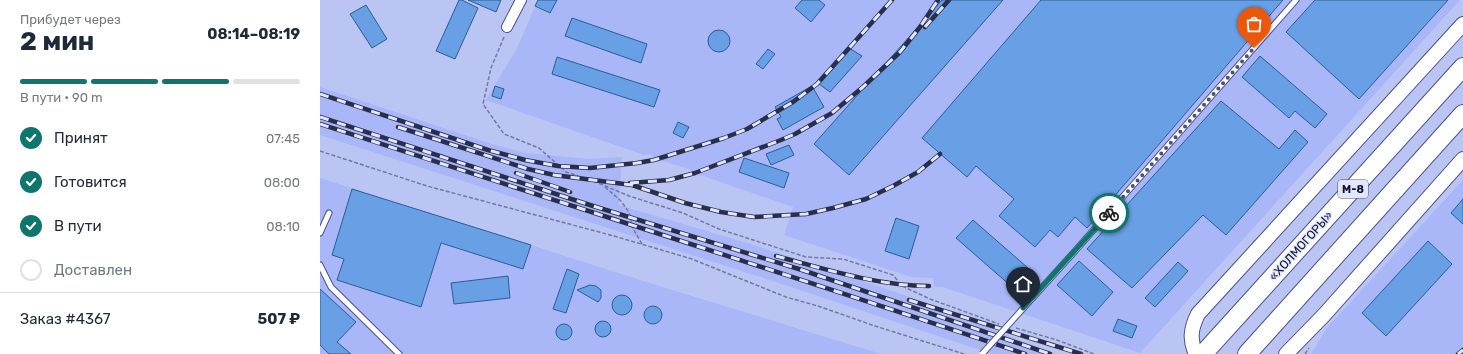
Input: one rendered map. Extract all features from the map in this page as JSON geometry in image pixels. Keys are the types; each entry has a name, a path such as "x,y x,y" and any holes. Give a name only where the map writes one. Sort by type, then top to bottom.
{"highway":[{"name":"«ХОЛМОГОРЫ»","path":"1203,354 1463,67"},
{"name":"М-8","path":"1247,354 1463,114"}],"street":[{"path":"507,27 521,0"},
{"path":"1196,354 1192,347 1191,336 1193,324 1198,314 1463,24"},
{"path":"1286,354 1324,315 1463,159"}],"lane":[{"path":"982,354 1075,251 1296,0"},
{"path":"320,232 329,213"},
{"path":"320,265 331,287 400,354"}],"path":[{"path":"507,27 492,68 483,104 504,134 539,148 566,172 629,196 683,213 719,229 806,257 843,259 893,276 902,286 930,299 990,322 1004,325"},
{"path":"320,151 427,186 692,259 786,297 964,354"},
{"path":"603,185 621,201 631,217 631,225 642,244"},
{"path":"1010,327 1057,340 1094,354"}],"shaded area":[{"path":"538,0 1460,0 1140,353 942,287 934,287 933,278 911,277 784,235 793,207 697,175 689,169 659,160 655,162 651,154 644,155 486,100 517,48"},
{"path":"320,87 492,144 525,153 589,159 622,157 619,205 754,245 913,298 1058,354 992,354 797,289 320,135"},
{"path":"320,178 656,285 881,354 320,354"},
{"path":"1463,180 1463,354 1311,354 1327,328"}],"building":[{"path":"459,0 478,8 455,59 436,51"},
{"path":"468,0 501,0 496,12"},
{"path":"538,0 557,0 550,13 535,6"},
{"path":"802,0 819,0 825,5 811,22 795,8"},
{"path":"942,0 1003,0 849,175 814,144"},
{"path":"1041,0 1283,0 1087,228 1075,217 1058,237 1050,230 1035,247 999,216 1014,199 976,166 967,177 922,138"},
{"path":"1315,0 1448,0 1359,99 1286,32"},
{"path":"366,5 387,39 372,48 350,14"},
{"path":"572,18 647,44 641,63 565,36"},
{"path":"715,30 723,30 730,37 730,45 723,52 715,52 708,45 708,37"},
{"path":"849,48 862,56 830,92 819,84"},
{"path":"768,49 775,54 763,69 756,64"},
{"path":"1260,56 1327,114 1315,128 1295,111 1289,118 1242,77"},
{"path":"557,57 660,90 654,107 552,74"},
{"path":"495,86 504,89 501,99 492,96"},
{"path":"812,86 824,107 783,130 777,119 781,117 775,107"},
{"path":"1221,101 1279,149 1295,130 1308,142 1226,235 1203,215 1132,288 1087,249"},
{"path":"678,122 689,127 683,138 673,133"},
{"path":"789,145 794,155 771,165 766,154"},
{"path":"744,158 789,173 784,188 739,172"},
{"path":"352,189 531,245 523,269 441,243 421,307 337,280 344,259 332,255"},
{"path":"1463,199 1463,224 1451,213"},
{"path":"896,218 919,226 909,259 885,251"},
{"path":"973,220 1028,268 1012,287 956,238"},
{"path":"1428,241 1452,264 1386,336 1362,313"},
{"path":"1079,261 1113,292 1092,316 1057,285"},
{"path":"1178,262 1188,271 1155,307 1145,298"},
{"path":"567,269 579,274 566,313 553,309"},
{"path":"508,276 510,298 454,304 451,283"},
{"path":"590,285 596,286 601,290 601,298 598,302 577,290"},
{"path":"320,289 356,322 337,342 351,354 329,354 320,345"},
{"path":"622,295 629,298 632,305 629,312 622,315 615,312 612,305 615,298"},
{"path":"649,306 657,306 662,311 660,322 657,324 649,324 644,319 644,311"},
{"path":"1118,319 1137,326 1132,338 1113,331"},
{"path":"603,321 610,326 611,329 606,336 603,337 596,332 595,329 600,322"},
{"path":"561,324 567,324 572,329 570,338 567,340 561,340 556,335 556,329"}],"railway":[{"path":"320,94 488,150 525,160 558,166 590,168 637,163 654,160 724,138 747,129 793,102 817,84 892,0"},
{"path":"630,183 669,180 695,173 795,134 832,113 863,87 900,52 920,27 938,0"},
{"path":"925,27 949,0"},
{"path":"320,117 593,206 802,270 1050,354"},
{"path":"320,124 1025,354"},
{"path":"398,127 528,169 554,175 632,185 685,203 721,212 754,217 806,214 866,199 918,172 940,154"},
{"path":"516,173 570,192"},
{"path":"776,256 871,280 929,286"},
{"path":"909,300 1081,354"},
{"path":"1458,354 1463,350"}],"way so far":[{"path":"1109,213 1254,48"}],"route":[{"path":"1023,308 1109,213"}]}
